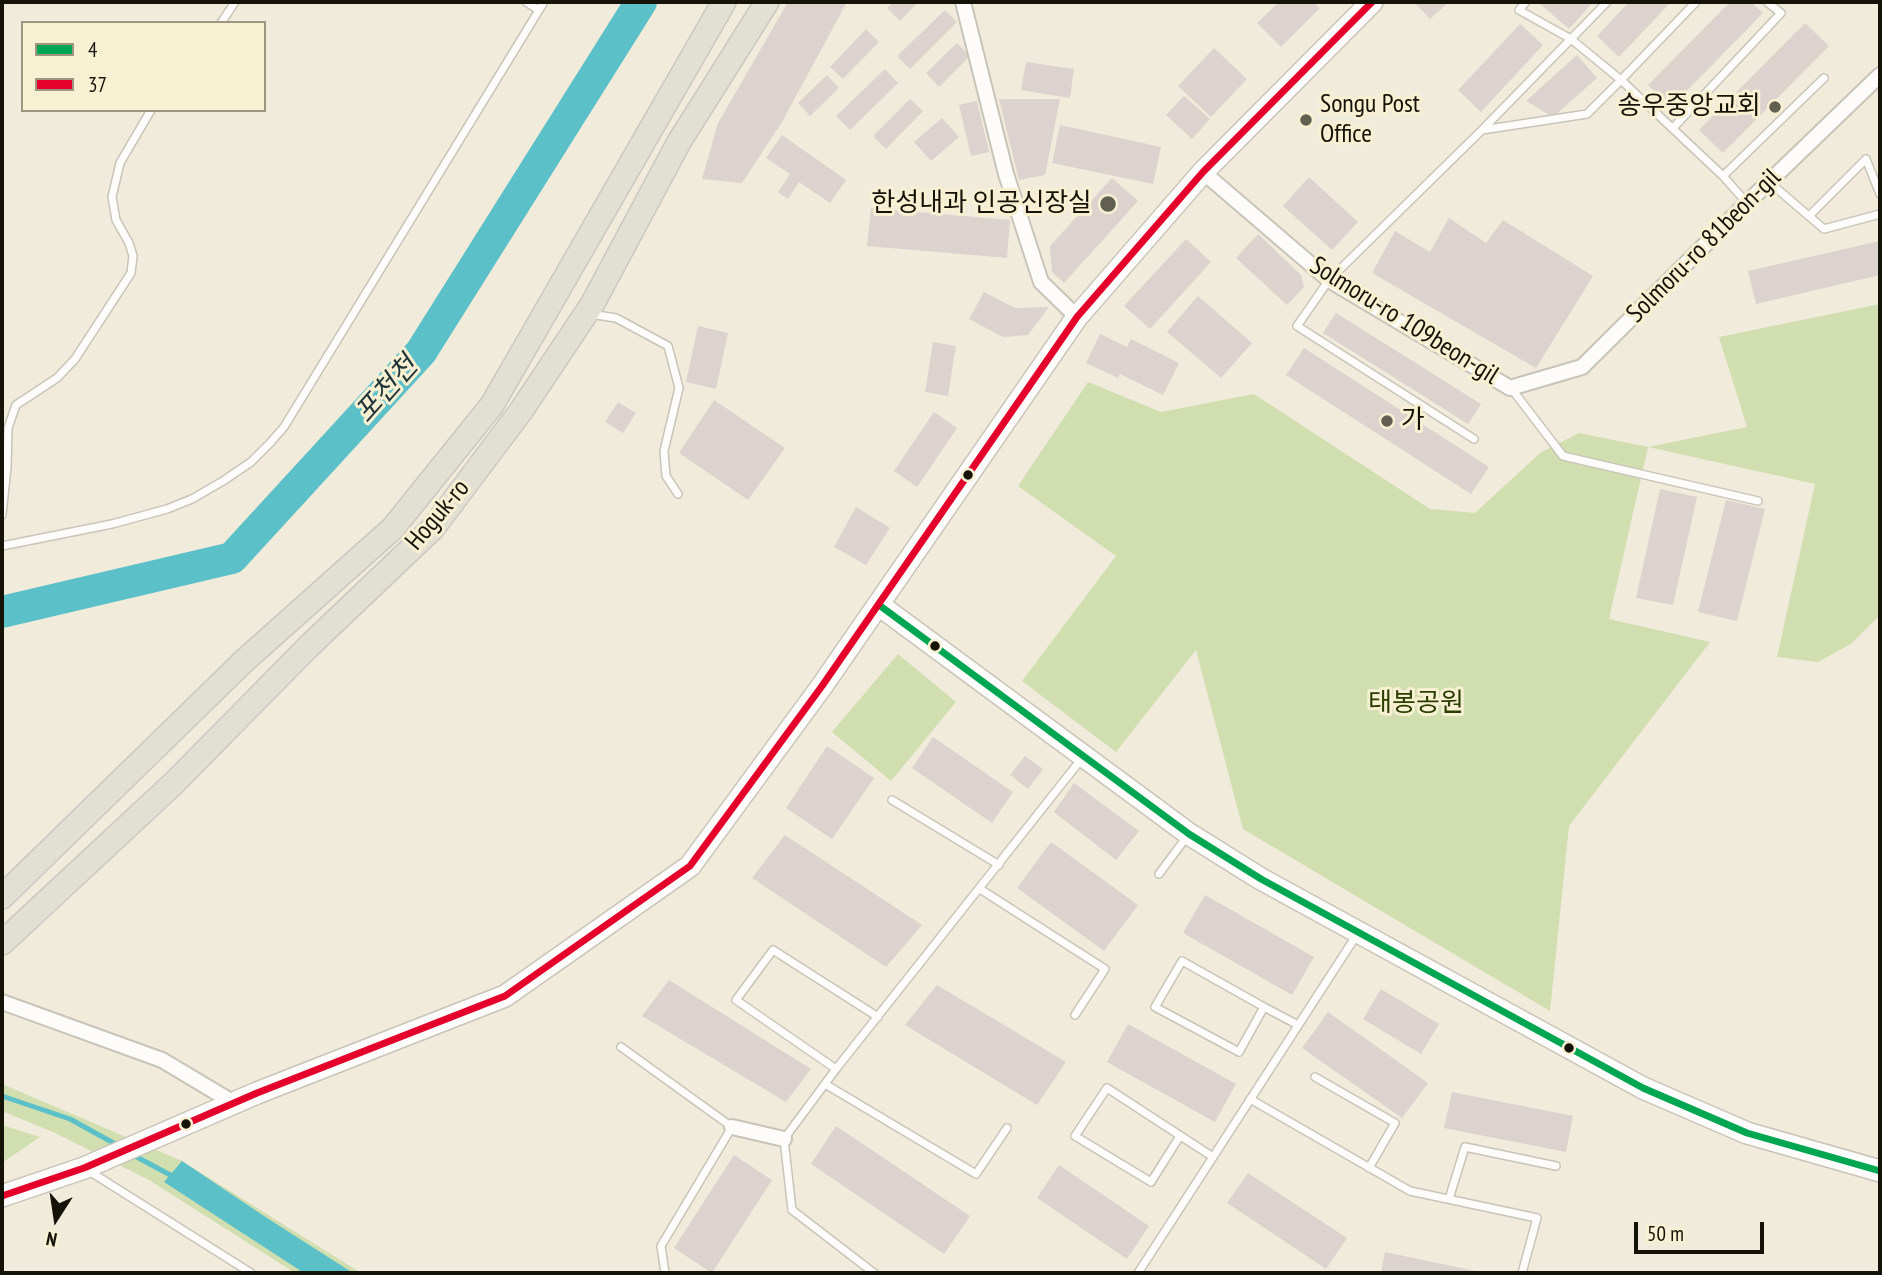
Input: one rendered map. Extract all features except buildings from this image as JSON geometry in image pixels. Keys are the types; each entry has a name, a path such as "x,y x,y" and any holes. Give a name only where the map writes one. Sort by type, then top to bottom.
{"main road":[{"name":"Hoguk-ro","path":"2,897 244,661 393,528 492,405 724,2"},
{"name":"Hoguk-ro","path":"2,943 174,783 309,646 433,528 521,411 585,313 679,142 767,2"},
{"path":"2,1196 84,1168 234,1103 505,996 690,866 879,605 1077,317 1203,172 1372,2"},
{"path":"879,605 1189,834 1261,879 1643,1088 1747,1133 1880,1171"}],"street":[{"path":"963,2 1006,174 1041,282 1077,317"},
{"name":"Solmoru-ro 81beon-gil","path":"1510,387 1582,367 1747,202 1880,75"},
{"name":"Solmoru-ro 109beon-gil","path":"1203,172 1329,280 1510,387"},
{"path":"2,1002 162,1060 234,1103"},
{"path":"732,1127 784,1139"}],"lane":[{"path":"222,21 235,2"},
{"path":"526,2 539,10"},
{"path":"2,546 112,524 167,509 192,499 223,481 251,462 271,443 284,427 544,2"},
{"path":"1526,2 1519,10 1571,39 1621,80 1747,202"},
{"path":"1474,439 1297,326 1329,280 1482,130 1607,2"},
{"path":"1482,130 1587,114 1696,2"},
{"path":"1673,128 1781,12 1767,2"},
{"path":"1723,176 1824,78"},
{"path":"2,515 8,428 16,405 57,378 75,359 131,274 133,256 116,220 112,197 120,163 150,112"},
{"path":"1809,216 1866,159 1880,194"},
{"path":"1769,182 1824,229 1880,214"},
{"path":"585,313 616,318 668,346 679,388 664,452 666,476 678,494"},
{"path":"1510,387 1563,456 1758,500"},
{"path":"874,1273 792,1210 784,1139 836,1069 1083,757"},
{"path":"892,800 999,864"},
{"path":"1159,874 1189,834"},
{"path":"980,889 1105,969 1075,1016"},
{"path":"1138,1273 1359,932"},
{"path":"836,1069 736,1000 773,950 878,1017"},
{"path":"1264,1007 1239,1052 1155,1007 1182,961 1297,1025"},
{"path":"621,1047 732,1127 661,1246 666,1273"},
{"path":"1315,1076 1395,1123 1369,1168"},
{"path":"825,1084 976,1174 1007,1128"},
{"path":"1180,1136 1151,1182 1075,1136 1107,1088 1213,1157"},
{"path":"1250,1100 1410,1191 1537,1218 1522,1273"},
{"path":"1449,1199 1465,1147 1556,1166"},
{"path":"84,1168 251,1273"}],"green space":[{"path":"1880,304 1880,615 1851,644 1818,662 1777,657 1815,484 1648,447 1747,427 1719,337"},
{"name":"태봉공원","path":"1088,382 1161,412 1254,394 1430,509 1475,513 1540,453 1579,433 1648,447 1609,619 1710,642 1569,826 1550,1011 1243,829 1196,650 1116,752 1022,681 1116,556 1018,486"},
{"path":"898,654 956,702 891,781 832,732"},
{"path":"2,1084 182,1161 361,1273 295,1273 149,1180 53,1132 2,1111"},
{"path":"2,1125 40,1137 2,1163"}],"water":[{"path":"182,1161 353,1273 304,1273 164,1182"}],"waterway":[{"name":"포천천","path":"2,612 232,558 421,352 641,2"},
{"path":"2,1096 70,1119 119,1146"},
{"path":"133,1155 174,1177"}],"transit line":[{"name":"37","path":"2,1196 84,1168 257,1093 505,996 690,866 822,686 1077,317 1203,172 1372,2"},
{"name":"4","path":"879,605 1189,834 1261,879 1643,1088 1747,1133 1880,1171"}],"place":[{"name":"송우중앙교회","path":"1775,107"},
{"name":"Songu Post Office","path":"1306,120"},
{"name":"한성내과 인공신장실","path":"1108,204"},
{"name":"가","path":"1387,421"}]}
